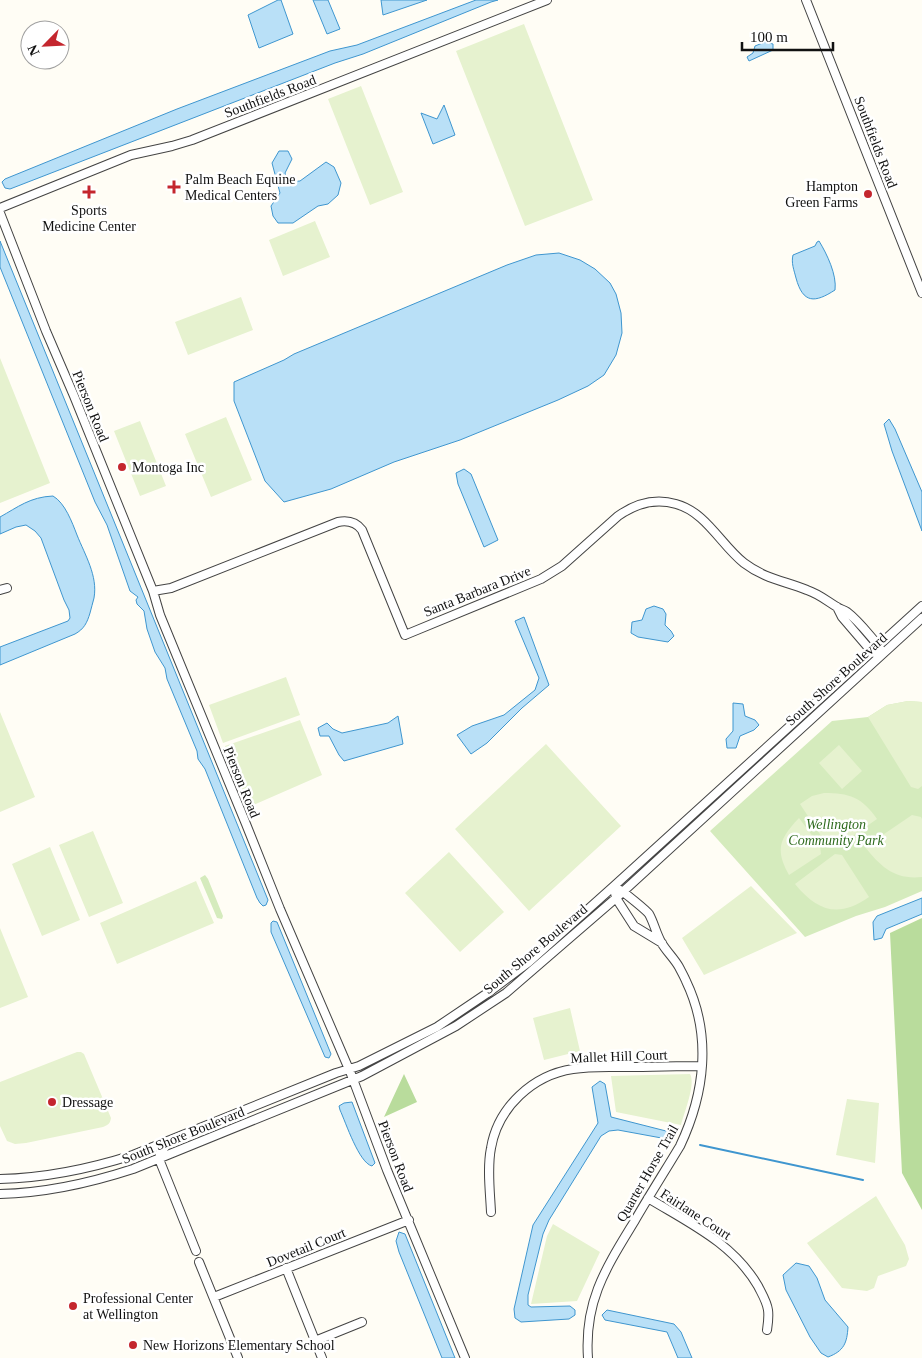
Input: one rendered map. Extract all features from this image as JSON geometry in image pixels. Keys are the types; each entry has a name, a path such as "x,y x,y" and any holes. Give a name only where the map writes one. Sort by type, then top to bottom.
{"street":[{"name":"Southfields Road","path":"0,208 131,155 192,140 547,0"},
{"name":"Southfields Road","path":"806,0 922,293"},
{"name":"Pierson Road","path":"0,213 46,331 154,591 160,615 280,910 353,1080 387,1170 465,1358"},
{"name":"Santa Barbara Drive","path":"154,591 171,588 338,522 347,521 356,524 362,530 405,634 542,578 562,566 626,510 638,504 657,501 680,505 698,515 734,554 759,573 815,593 847,612 879,646 883,655"},
{"name":"South Shore Boulevard","path":"0,1179 28,1178 71,1172 109,1162 158,1145 359,1066 437,1027 529,962 922,606"},
{"name":"Santa Barbara Drive","path":"837,607 842,617 872,652"},
{"name":"South Shore Boulevard","path":"0,1194 70,1186 109,1177 141,1166 353,1080 456,1026 506,993 616,898 922,618"},
{"path":"872,652 883,655"},
{"name":"Quarter Horse Trail","path":"588,1358 589,1318 597,1290 609,1264 680,1146 688,1129 698,1100 702,1066 698,1014 679,966 662,944 648,912 614,886"},
{"name":"Quarter Horse Trail","path":"614,886 616,898 634,926 662,944"},
{"name":"Mallet Hill Court","path":"491,1212 489,1160 494,1134 512,1103 528,1088 551,1074 572,1069 702,1066"},
{"path":"172,1139 160,1153 159,1159 196,1251"},
{"path":"141,1166 153,1155 158,1145"},
{"name":"Fairlane Court","path":"648,1198 711,1236 736,1257 754,1278 766,1302 769,1312 767,1330"},
{"name":"Dovetail Court","path":"214,1297 409,1220"},
{"path":"199,1262 238,1358"},
{"path":"286,1268 322,1358"},
{"path":"315,1341 362,1322"}],"green space":[{"path":"524,24 593,200 525,226 456,51"},
{"path":"361,86 403,192 370,205 328,99"},
{"path":"315,221 330,257 283,276 269,240"},
{"path":"241,297 253,330 188,355 175,322"},
{"path":"0,358 50,483 0,503"},
{"path":"226,417 252,480 211,497 185,434"},
{"path":"140,421 166,486 140,496 114,431"},
{"path":"286,677 300,715 223,743 209,705"},
{"name":"Wellington Community Park","path":"908,701 922,702 922,891 805,937 710,831 832,721 868,717 887,705"},
{"path":"908,701 922,702 922,786 918,789 911,787 868,717 887,705"},
{"path":"0,712 35,797 0,812"},
{"path":"300,720 322,775 249,807 225,746"},
{"path":"546,744 621,826 529,911 455,829"},
{"path":"839,745 862,771 842,789 819,763"},
{"path":"824,793 848,795 860,801 877,819 835,848 829,848 800,804 812,796"},
{"path":"912,815 922,819 922,877 904,876 889,871 865,847"},
{"path":"799,818 820,846 821,854 789,875 782,859 781,845 787,832"},
{"path":"93,831 123,903 89,917 59,845"},
{"path":"50,847 80,920 42,936 12,864"},
{"path":"449,852 504,912 460,952 405,893"},
{"path":"835,854 842,855 869,897 848,908 829,909 821,906 812,901 795,884"},
{"path":"205,875 223,916 222,919 217,918 200,878"},
{"path":"196,881 214,923 117,964 100,923"},
{"path":"751,886 797,933 704,975 682,938"},
{"path":"922,918 922,1210 902,1173 890,933"},
{"path":"0,928 28,997 0,1008"},
{"path":"570,1008 580,1051 544,1060 533,1018"},
{"name":"Dressage","path":"77,1052 84,1054 111,1118 109,1123 103,1127 26,1143 15,1144 7,1141 0,1126 0,1082"},
{"path":"404,1074 417,1102 384,1117"},
{"path":"690,1074 691,1091 681,1125 616,1112 611,1076"},
{"path":"847,1099 879,1103 875,1163 836,1155"},
{"path":"876,1196 905,1245 909,1259 906,1266 878,1276 874,1288 867,1291 842,1288 807,1243"},
{"path":"553,1224 600,1252 577,1301 531,1304 547,1236"}],"water":[{"path":"281,0 293,34 259,48 248,15"},
{"path":"313,0 328,0 340,29 327,34"},
{"path":"381,0 427,0 383,15"},
{"path":"476,0 498,0 363,54 335,63 10,189 5,188 2,182 5,179 177,109 330,51 357,45"},
{"path":"765,42 773,44 773,50 749,61 747,57 753,53 755,46"},
{"path":"444,105 455,135 433,144 421,113 437,119"},
{"path":"279,151 288,151 292,159 285,173 288,182 300,181 326,162 334,167 341,183 338,195 328,204 318,206 293,223 278,223 273,216 271,206 280,193 272,163"},
{"path":"0,241 268,900 266,905 263,906 257,898 205,769 198,759 197,751 167,679 165,668 155,652 147,629 144,611 137,604 136,600 138,597 130,591 107,525 95,502 0,267"},
{"path":"819,241 833,271 835,290 816,299 811,299 802,293 799,287 792,258 793,255 815,246"},
{"path":"559,253 580,260 595,269 610,283 616,294 621,313 622,333 616,355 604,375 588,386 558,400 460,440 394,462 331,489 284,502 265,481 234,401 234,382 294,354 507,265 536,255"},
{"path":"889,419 922,492 922,531 884,424"},
{"path":"464,469 471,474 498,540 484,547 458,484 456,473"},
{"path":"53,496 68,513 90,566 95,590 88,620 81,630 75,634 0,665 0,647 68,621 70,618 69,610 41,538 26,525 0,534 0,517 31,500"},
{"path":"654,606 663,609 666,614 665,625 674,636 668,642 638,637 631,633 632,622 642,620 646,609"},
{"path":"524,617 549,685 522,708 487,743 471,754 457,735 472,726 504,715 535,690 539,678 515,621"},
{"path":"733,703 743,704 745,716 755,720 759,725 754,730 740,736 736,748 727,748 726,739 733,731"},
{"path":"398,716 403,744 344,761 329,736 320,736 318,728 327,723 333,729 342,733 388,723"},
{"path":"922,898 922,914 886,929 882,938 874,940 873,922 877,916"},
{"path":"273,921 277,922 331,1054 329,1058 325,1057 271,932 271,923"},
{"path":"600,1081 605,1084 611,1117 670,1132 667,1139 618,1130 609,1131 601,1136 549,1220 543,1234 528,1295 528,1305 531,1307 570,1306 575,1310 575,1315 569,1319 521,1322 515,1318 514,1309 533,1225 598,1123 592,1087"},
{"path":"352,1102 375,1163 372,1166 362,1158 340,1110 339,1106"},
{"path":"399,1232 405,1234 455,1358 442,1358 399,1252 396,1241"},
{"path":"796,1263 809,1266 817,1278 825,1300 848,1327 844,1346 838,1352 828,1357 821,1353 810,1337 786,1290 783,1275"},
{"path":"607,1310 674,1324 681,1332 692,1358 678,1358 667,1332 605,1320 602,1315"}],"waterway":[{"path":"700,1145 863,1180"}],"place":[{"name":"Palm Beach Equine Medical Centers","path":"174,187"},
{"name":"Sports Medicine Center","path":"89,192"},
{"name":"Hampton Green Farms","path":"868,194"},
{"name":"Montoga Inc","path":"122,467"},
{"name":"Dressage","path":"52,1102"},
{"name":"Professional Center at Wellington","path":"73,1306"},
{"name":"New Horizons Elementary School","path":"133,1345"}]}
